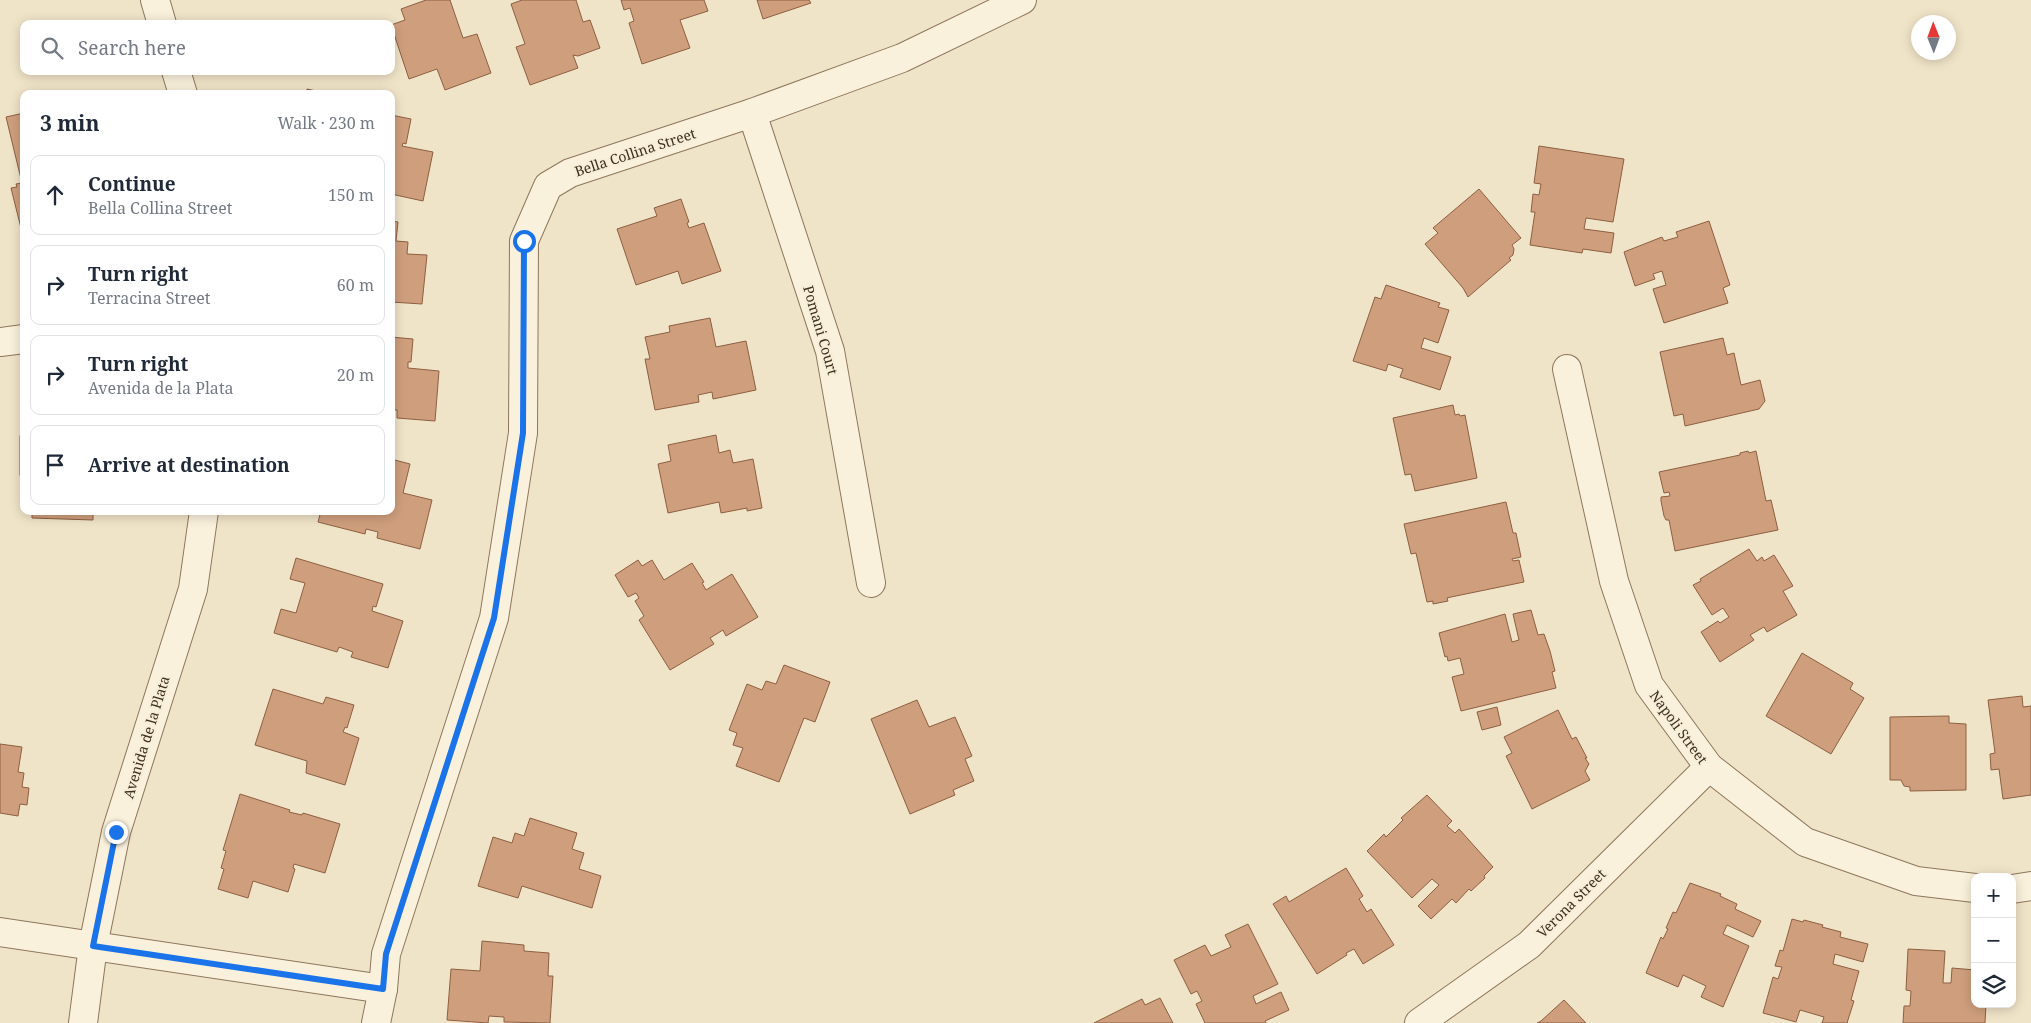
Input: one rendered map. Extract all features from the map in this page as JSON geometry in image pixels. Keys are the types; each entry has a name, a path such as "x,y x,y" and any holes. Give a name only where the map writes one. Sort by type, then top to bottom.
{"street":[{"path":"154,0 161,20"},
{"name":"Bella Collina Street","path":"376,1023 383,989 386,954 494,618 523,433 524,241 548,186 570,172 752,113 902,58 1022,0"},
{"path":"177,75 181,90"},
{"name":"Pomani Court","path":"752,113 830,351 871,583"},
{"path":"0,342 20,340"},
{"name":"Napoli Street","path":"1566,369 1614,581 1649,685 1709,767 1805,842 1916,881 1971,888"},
{"name":"Avenida de la Plata","path":"83,1023 93,946 116,832 193,589 203,515"},
{"name":"Verona Street","path":"1419,1023 1529,945 1709,767"},
{"path":"2016,888 2031,886"},
{"path":"0,932 383,989"}],"building":[{"path":"426,0 450,0 463,38 477,34 491,73 445,90 437,69 409,79 395,37 395,24 405,20 401,9"},
{"path":"522,0 576,0 583,22 590,20 600,48 578,56 573,55 578,68 530,85 516,47 525,44 511,4"},
{"path":"621,0 704,0 708,11 680,20 690,48 642,64 629,23 634,21 630,8 624,10"},
{"path":"757,0 809,0 811,3 763,19"},
{"path":"20,114 20,175 6,117"},
{"path":"395,116 411,119 406,144 403,143 402,146 433,152 423,201 395,195"},
{"path":"1539,146 1624,159 1613,222 1586,218 1584,229 1614,233 1611,253 1583,249 1582,253 1530,245 1535,212 1531,212 1533,194 1539,195 1541,184 1534,183"},
{"path":"20,183 20,224 11,188 17,187 16,184"},
{"path":"1479,189 1521,238 1512,245 1514,249 1513,255 1509,258 1511,260 1468,297 1463,288 1425,244 1438,233 1433,228"},
{"path":"681,199 689,222 687,223 689,228 704,223 721,271 682,284 678,271 636,285 617,229 657,216 654,208"},
{"path":"1709,221 1730,285 1723,288 1728,303 1664,323 1653,289 1666,285 1662,271 1653,274 1655,279 1635,286 1624,252 1662,237 1664,241 1678,237 1676,232"},
{"path":"395,222 398,222 396,241 408,242 407,254 427,255 422,304 395,302"},
{"path":"1386,285 1440,303 1438,307 1449,310 1438,343 1424,338 1421,348 1451,357 1440,390 1400,377 1403,369 1388,364 1386,371 1353,361 1375,297 1381,299"},
{"path":"710,318 716,347 746,341 756,390 713,399 712,392 698,395 699,402 655,410 645,359 650,359 645,337 670,332 669,326"},
{"path":"395,337 413,339 411,362 408,362 408,368 439,371 435,421 397,418 397,410 395,410"},
{"path":"1723,338 1727,355 1734,353 1741,385 1760,380 1765,401 1759,409 1685,426 1683,414 1674,416 1660,352"},
{"path":"1453,405 1455,415 1465,415 1477,478 1415,491 1411,474 1405,475 1393,418"},
{"path":"716,435 719,453 730,450 733,463 753,459 762,508 747,511 747,508 721,513 719,502 668,513 658,464 671,461 668,445"},
{"path":"1748,451 1749,453 1756,451 1766,501 1771,500 1778,530 1675,551 1669,520 1666,520 1664,516 1661,501 1661,497 1670,496 1669,492 1664,493 1659,472 1740,455 1740,453"},
{"path":"395,460 410,464 403,493 432,500 420,549 377,538 378,532 366,529 365,534 318,522 320,515 395,515"},
{"path":"1506,502 1521,557 1512,559 1513,561 1519,560 1524,582 1447,598 1448,601 1433,604 1433,601 1427,602 1416,553 1411,554 1404,524"},
{"path":"32,515 93,515 93,520 32,518"},
{"path":"1749,549 1757,561 1762,557 1764,561 1774,555 1793,586 1783,591 1797,615 1767,632 1764,627 1750,635 1754,640 1720,662 1701,632 1718,621 1720,623 1729,617 1723,608 1712,615 1693,585"},
{"path":"296,558 383,584 376,607 373,606 372,611 403,621 388,668 351,657 353,652 339,647 337,652 274,633 281,609 296,613 305,583 290,579"},
{"path":"638,560 642,566 652,560 664,580 692,563 704,582 702,583 706,590 732,574 758,617 726,636 723,630 710,638 714,644 670,670 639,620 644,616 635,601 639,598 636,593 628,597 615,575"},
{"path":"1531,610 1538,635 1544,634 1550,651 1555,671 1552,672 1556,688 1461,711 1452,677 1464,674 1460,658 1448,661 1447,656 1445,657 1439,633 1505,614 1512,642 1519,640 1513,614"},
{"path":"1802,653 1853,683 1850,689 1864,698 1831,754 1766,716"},
{"path":"784,665 830,682 815,722 804,718 779,782 736,766 743,748 733,745 737,733 729,730 747,684 762,690 766,681 776,684"},
{"path":"273,689 323,704 326,697 354,705 347,728 345,727 343,732 359,738 345,785 306,773 307,761 255,745"},
{"path":"2022,696 2023,707 2031,706 2031,795 2003,799 1999,769 1991,770 1990,754 1995,753 1988,700"},
{"path":"917,700 929,727 955,717 972,756 965,759 974,781 953,790 955,795 910,814 871,719"},
{"path":"1497,707 1501,725 1482,730 1477,712"},
{"path":"1558,710 1572,739 1576,737 1587,758 1585,758 1589,764 1585,771 1590,780 1532,809 1506,756 1512,753 1504,737"},
{"path":"1949,716 1949,723 1966,724 1966,790 1910,791 1910,787 1904,786 1901,780 1890,780 1890,717"},
{"path":"0,744 22,747 18,772 24,773 22,787 29,788 27,805 20,804 18,816 0,813"},
{"path":"240,794 290,810 289,812 302,815 303,813 340,824 325,873 294,864 293,868 295,869 288,892 253,881 248,898 218,889 224,869 221,868 226,851 223,850"},
{"path":"1427,795 1452,821 1447,826 1455,833 1459,829 1493,867 1484,876 1485,878 1471,891 1469,889 1456,903 1452,899 1431,919 1418,906 1439,885 1432,879 1412,898 1367,851 1384,834 1386,837 1403,820 1401,818"},
{"path":"530,818 577,833 572,849 584,853 579,869 601,876 592,908 522,886 518,898 478,886 493,837 512,843 515,833 524,836"},
{"path":"1346,868 1363,896 1359,899 1367,912 1371,909 1394,945 1363,964 1354,949 1317,974 1273,904 1286,896 1289,902"},
{"path":"1690,883 1721,894 1720,896 1737,904 1735,909 1761,921 1753,937 1727,925 1723,934 1749,946 1723,1007 1701,997 1706,986 1683,975 1678,987 1646,973 1661,937 1663,939 1668,929 1666,928 1673,912 1676,913"},
{"path":"1792,919 1823,925 1822,927 1841,932 1840,937 1868,944 1863,962 1835,954 1833,964 1859,971 1851,1000 1854,1001 1847,1023 1822,1023 1824,1017 1800,1010 1796,1022 1763,1013 1773,977 1778,979 1782,967 1775,966 1780,950 1783,951"},
{"path":"1248,924 1278,984 1253,996 1256,1004 1281,992 1289,1010 1265,1021 1266,1023 1205,1023 1196,1004 1202,1001 1197,991 1191,994 1174,960 1205,945 1211,956 1231,947 1225,935"},
{"path":"482,941 524,945 524,951 549,953 548,976 553,976 550,1023 504,1022 504,1017 489,1016 488,1023 447,1020 451,969 480,971"},
{"path":"1908,949 1945,951 1943,983 1951,983 1952,968 1971,970 1971,1008 1986,1008 1985,1023 1903,1023 1904,1006 1910,1006 1911,991 1906,990"},
{"path":"1160,998 1173,1023 1094,1023 1142,999 1145,1005"},
{"path":"1564,1000 1586,1023 1537,1023 1541,1021"}],"route":[{"path":"116,832 93,946 383,989 386,954 494,618 523,433 524,241"}]}
